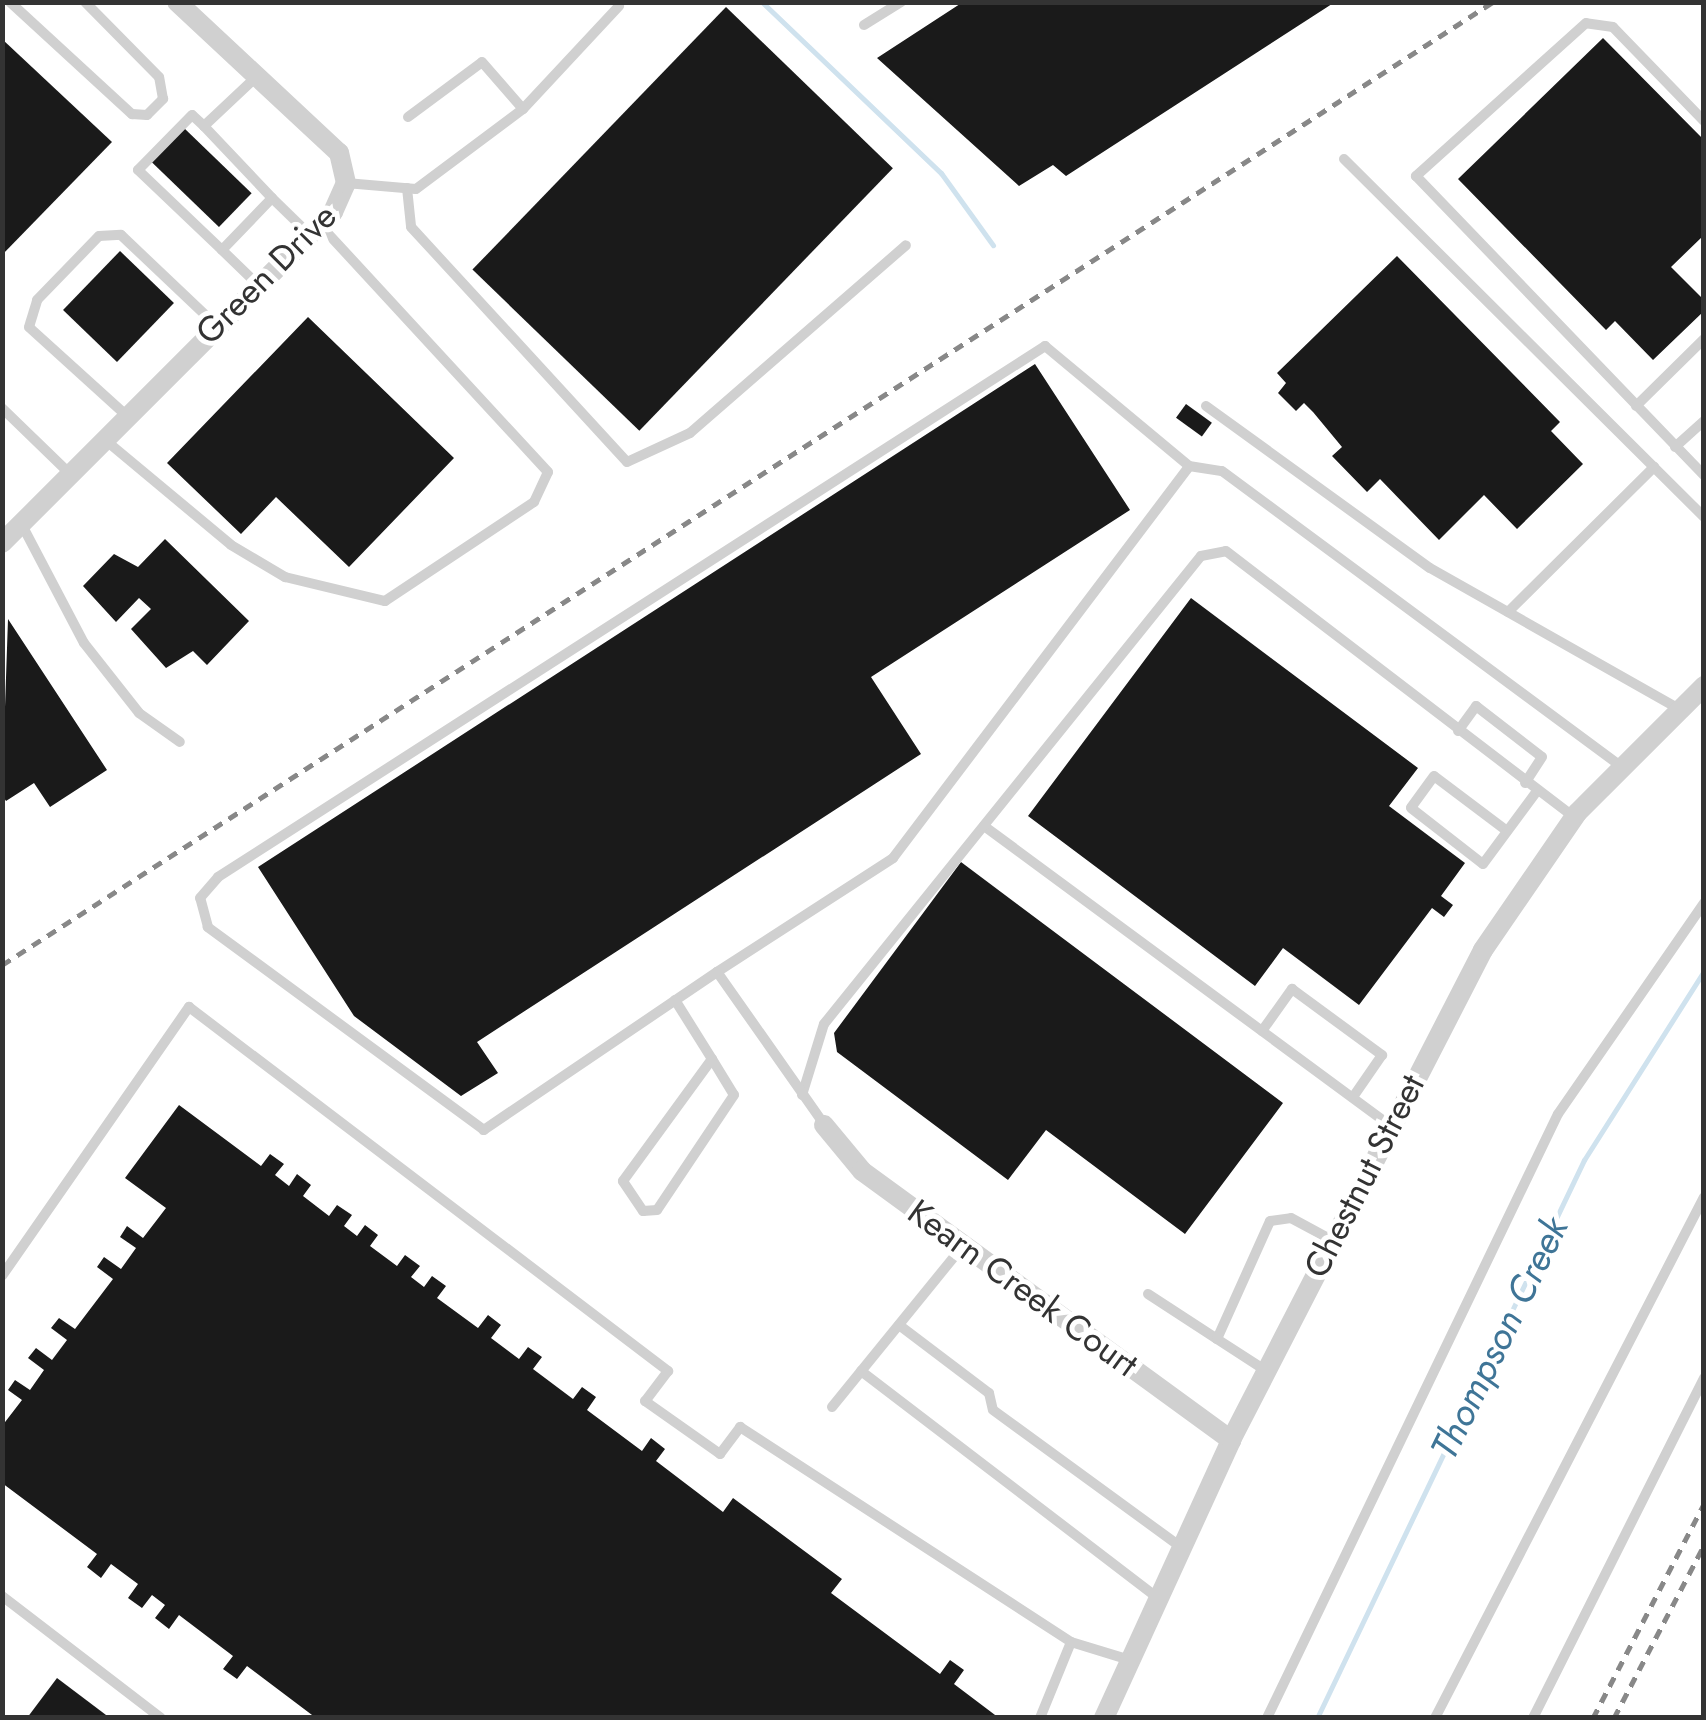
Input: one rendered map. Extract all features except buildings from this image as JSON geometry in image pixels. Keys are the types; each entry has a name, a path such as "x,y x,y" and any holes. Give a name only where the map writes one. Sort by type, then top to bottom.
{"street":[{"name":"Green Drive","path":"2,543 256,283 315,230 346,183 339,153 254,79 177,2"},
{"name":"Chestnut Street","path":"1104,1718 1231,1440 1268,1372 1330,1239 1484,950 1575,818 1704,686"},
{"name":"Kearn Creek Court","path":"824,1125 862,1171 1231,1440"}],"lane":[{"path":"10,2 132,114 147,115 163,99 158,77 85,2"},
{"path":"864,25 901,2"},
{"path":"346,183 406,188 523,109 619,6"},
{"path":"1704,121 1613,28 1586,24 1416,176 1704,476"},
{"path":"408,117 482,62 523,109"},
{"path":"204,126 254,79"},
{"path":"104,439 231,545 272,569 385,601 534,502 548,472 315,230 272,198 192,114 138,170 256,283"},
{"path":"1344,160 1704,517"},
{"path":"406,188 411,227 626,462 690,433 906,245"},
{"path":"222,250 272,198"},
{"path":"126,416 30,327 37,300 100,236 120,235 216,324"},
{"path":"1636,406 1704,339"},
{"path":"1189,466 893,858 484,1130 208,927 200,898 218,877 1045,346 1189,466 1222,471 1623,767"},
{"path":"1206,406 1430,568 1680,709"},
{"path":"2,408 70,474"},
{"path":"1675,446 1704,421"},
{"path":"1508,612 1654,468"},
{"path":"21,524 84,643 139,713 180,742"},
{"path":"802,1095 824,1024 1202,556 1226,550 1575,818"},
{"path":"1458,731 1476,706 1542,757 1525,783"},
{"path":"1507,831 1434,776 1411,808 1483,864 1537,791"},
{"path":"984,826 1388,1124"},
{"path":"1267,1718 1558,1114 1704,903"},
{"path":"717,972 824,1125"},
{"path":"1262,1030 1292,989 1382,1055 1353,1097"},
{"path":"675,1000 712,1059 734,1095 727,1113 657,1210 643,1212 623,1181 712,1059"},
{"path":"2,1276 188,1007 668,1371 645,1401 720,1454 740,1428 1071,1642 1130,1660"},
{"path":"1435,1718 1704,1197"},
{"path":"1217,1339 1270,1221 1291,1218 1330,1239"},
{"path":"832,1407 964,1245"},
{"path":"1148,1294 1268,1372"},
{"path":"899,1325 989,1392 992,1410 1182,1548"},
{"path":"862,1371 1158,1599"},
{"path":"1533,1718 1704,1378"},
{"path":"2,1596 161,1718"},
{"path":"1040,1718 1071,1642"}],"waterway":[{"path":"762,2 941,173 993,245"},
{"name":"Thompson Creek","path":"1317,1718 1584,1160 1704,971"}],"railway":[{"path":"2,965 1493,2"},
{"path":"1593,1718 1704,1504"},
{"path":"1614,1718 1704,1545"}]}
